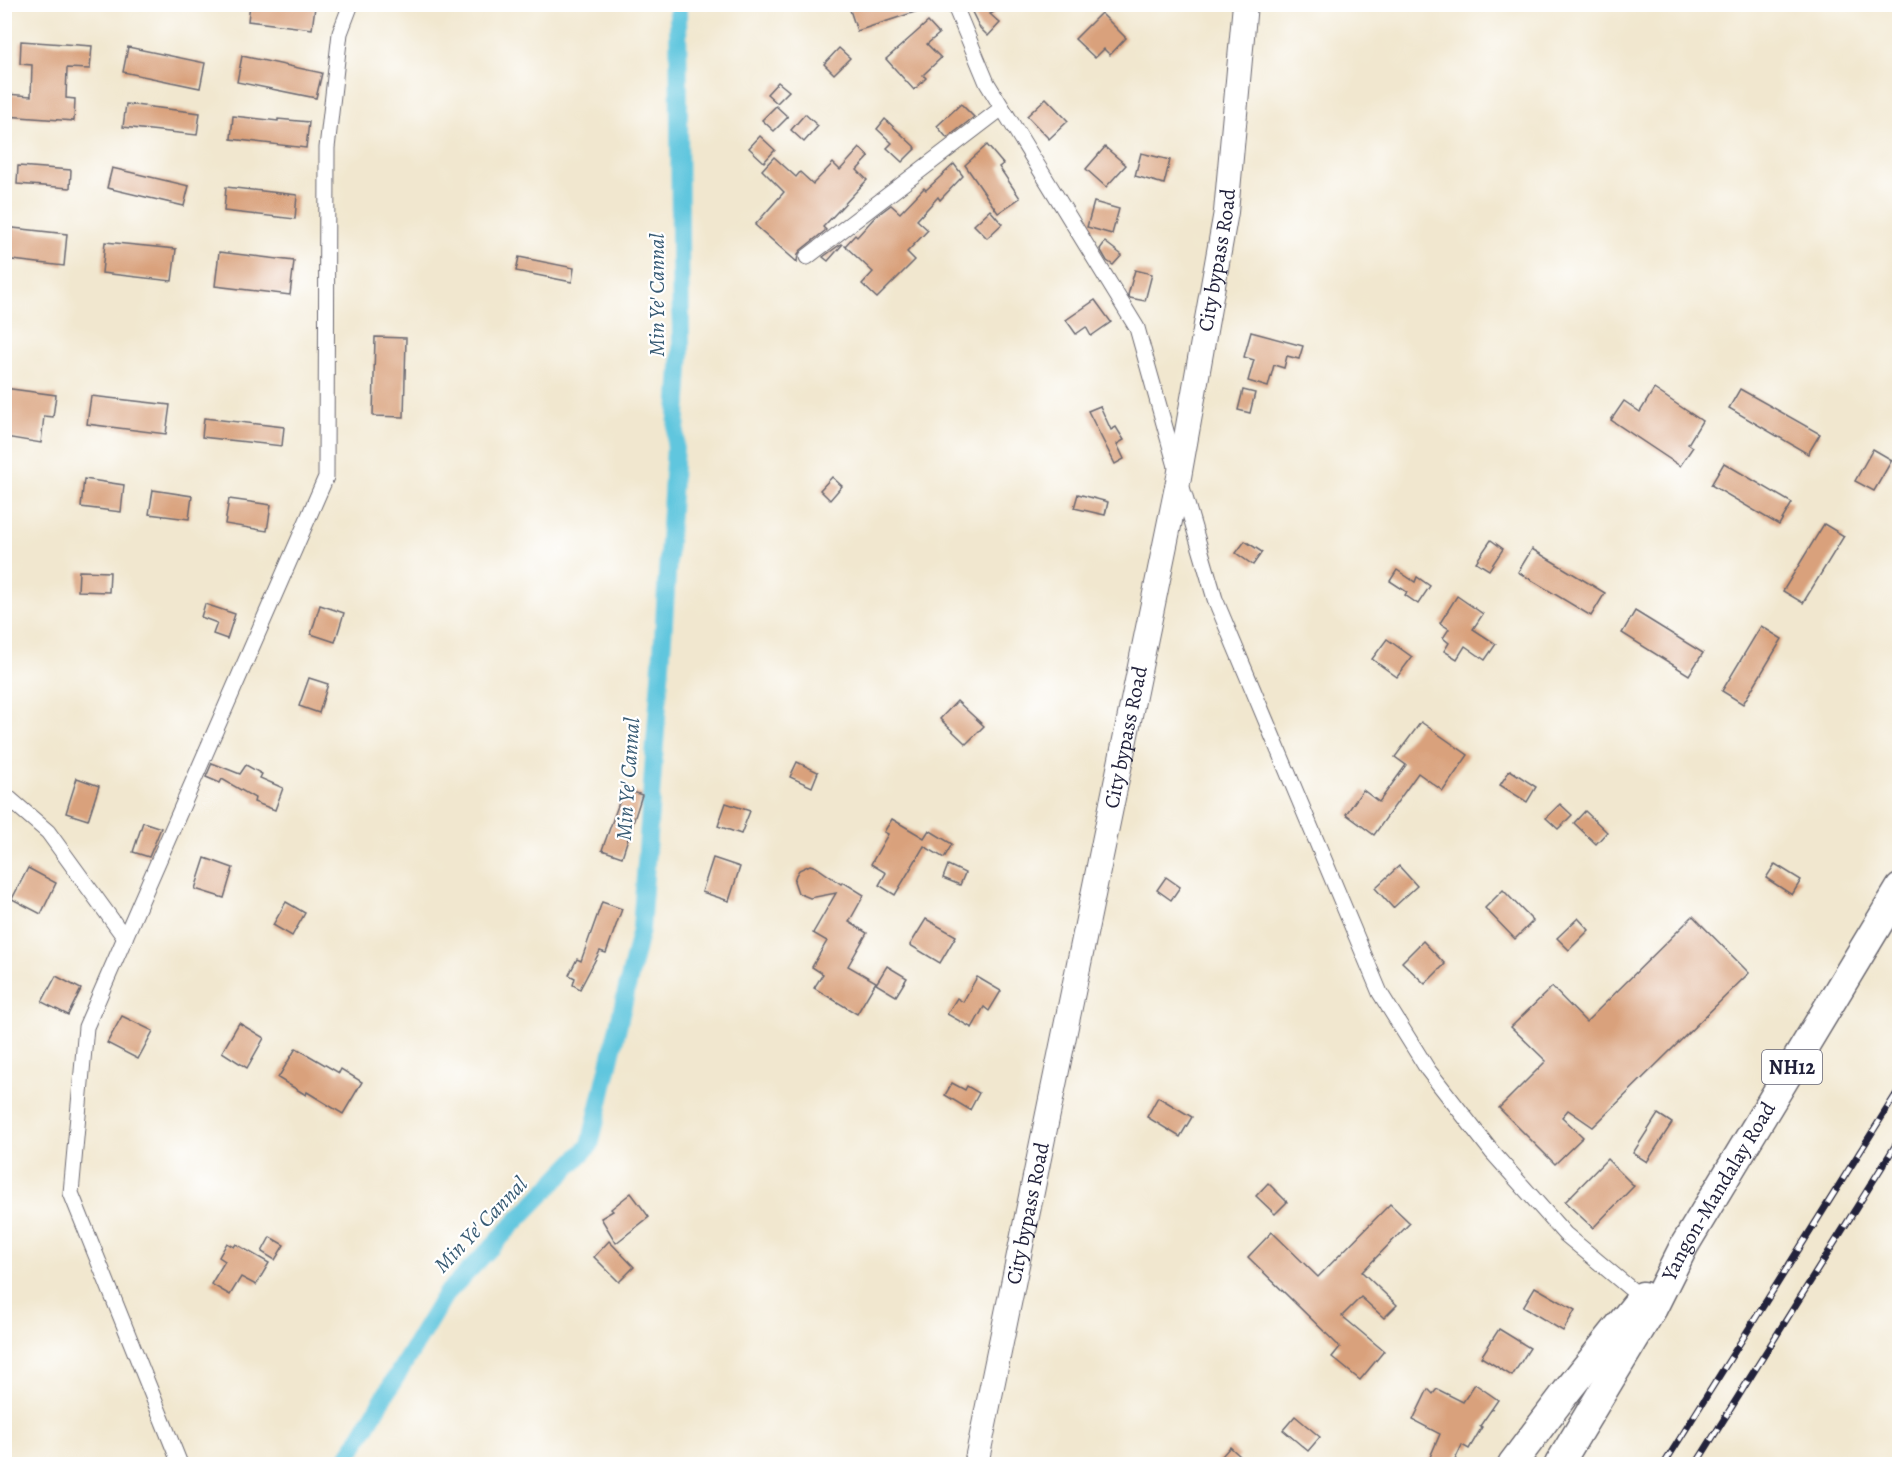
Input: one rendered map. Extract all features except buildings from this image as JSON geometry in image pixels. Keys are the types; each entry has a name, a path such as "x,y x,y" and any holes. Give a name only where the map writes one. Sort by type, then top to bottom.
{"highway":[{"name":"Yangon-Mandalay Road","path":"1648,1303 1899,888"},
{"name":"NH12","path":"1512,1464 1567,1391 1648,1303"},
{"name":"NH12","path":"1559,1464 1648,1303"}],"main road":[{"name":"City bypass Road","path":"976,1464 1179,477 1226,212 1245,4"}],"street":[{"path":"180,1464 71,1193 86,1027 326,477 327,148 340,33 351,4"},
{"path":"954,4 987,83 1137,328 1215,599 1380,993 1428,1070 1492,1152 1565,1234 1648,1303"},
{"path":"807,257 1002,108"},
{"path":"4,794 48,832 125,938"}],"waterway":[{"name":"Min Ye' Cannal","path":"344,1464 445,1295 590,1145 641,929 663,638 681,351 678,4"}],"railway":[{"path":"1664,1464 1900,1088"},
{"path":"1696,1464 1900,1138"}]}
